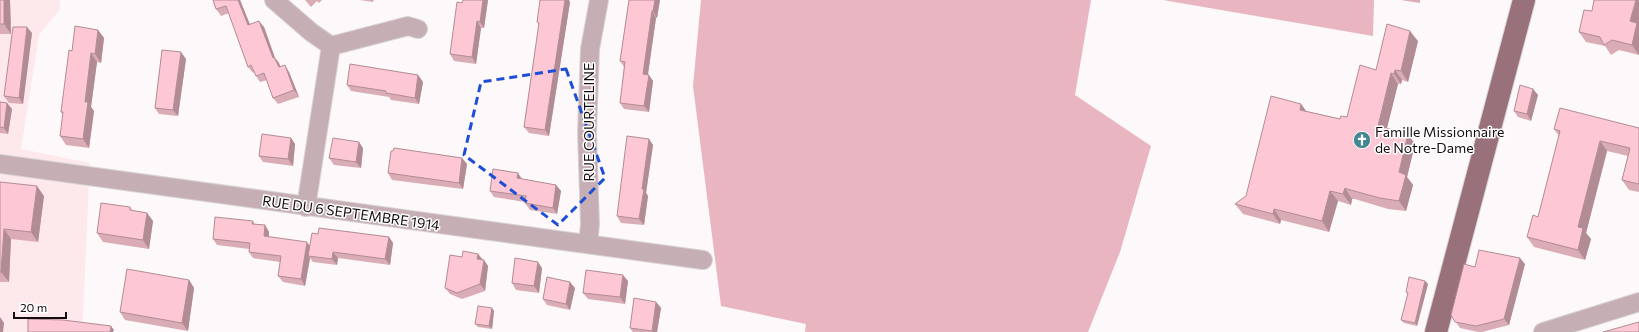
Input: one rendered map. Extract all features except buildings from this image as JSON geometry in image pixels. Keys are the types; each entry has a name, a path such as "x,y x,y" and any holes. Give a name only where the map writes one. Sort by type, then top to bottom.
{"main road":[{"path":"1436,332 1524,0"}],"street":[{"path":"274,0 311,32 331,46 408,26 418,28"},
{"name":"RUE COURTELINE","path":"588,244 590,224 587,133 590,48 599,0"},
{"path":"306,207 331,46"},
{"name":"RUE DU 6 SEPTEMBRE 1914","path":"0,164 306,207 703,260"},
{"path":"1543,332 1639,302"}],"highlighted area":[{"path":"566,69 605,178 558,225 464,155 481,82"}],"shaded area":[{"path":"0,0 60,0 60,9 39,35 21,149 90,163 82,332 0,332"},
{"path":"701,0 1091,0 1075,95 1151,146 1120,252 1088,332 805,332 806,324 721,306 693,86"},
{"path":"1163,0 1374,0 1373,36"}],"place":[{"name":"Famille Missionnaire de Notre-Dame","path":"1362,140"}]}
